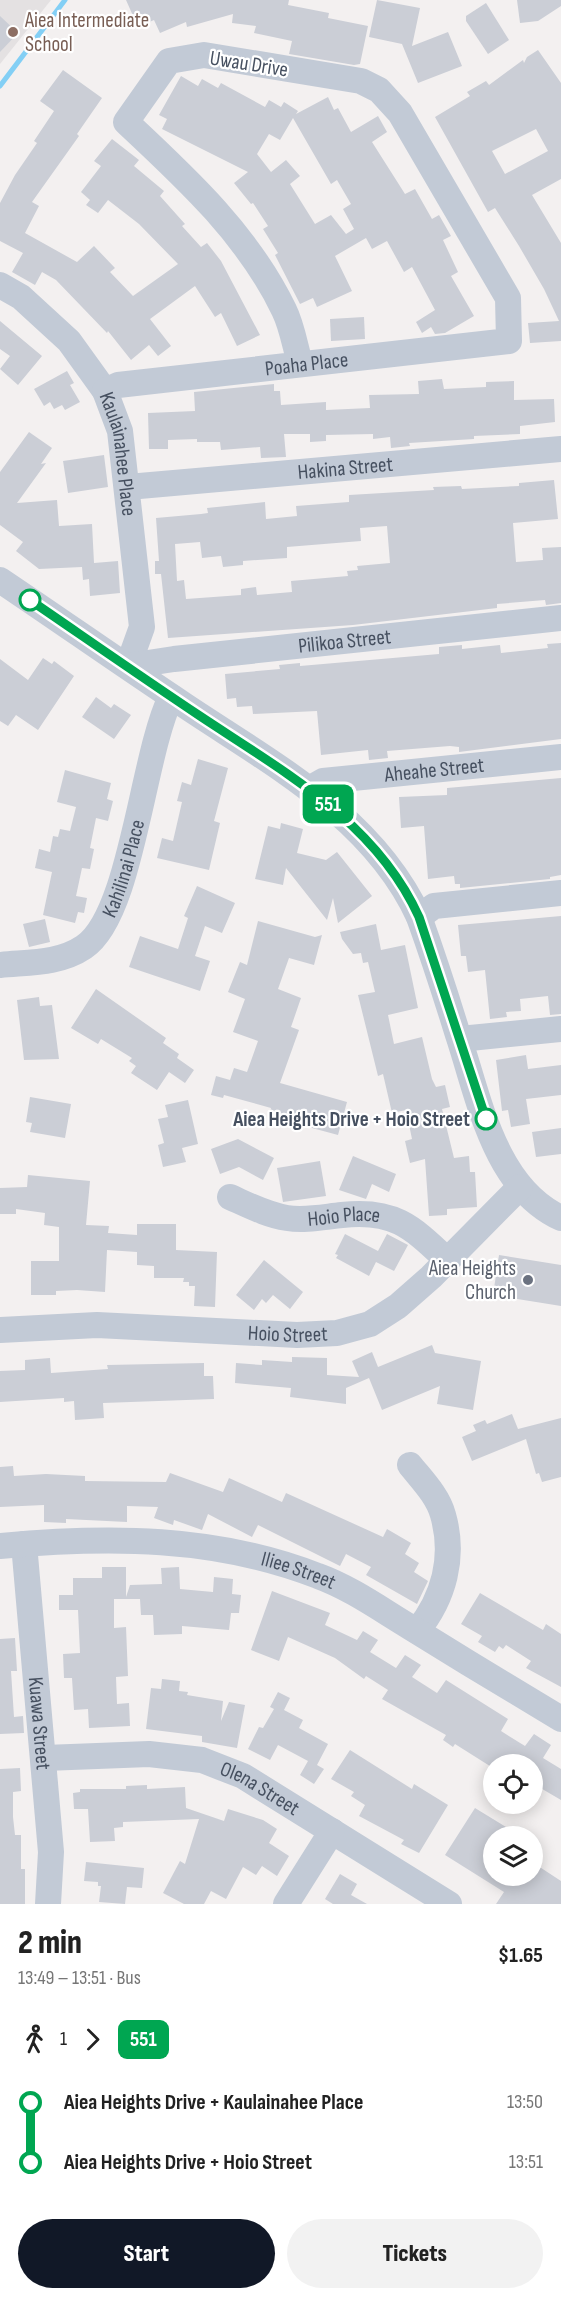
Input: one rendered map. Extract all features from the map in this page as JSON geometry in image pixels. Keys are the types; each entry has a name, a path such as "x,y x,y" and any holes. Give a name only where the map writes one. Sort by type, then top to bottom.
{"street":[{"name":"Uwau Drive","path":"300,363 285,312 255,260 199,191 126,122 169,61 204,55 361,81 379,90 400,113 508,298 509,341"},
{"name":"Kaulainahee Place","path":"0,285 21,297 69,341 105,390 120,431 142,627 128,666"},
{"name":"Poaha Place","path":"105,390 118,385 509,341"},
{"name":"Hakina Street","path":"128,488 561,449"},
{"path":"0,580 309,789 371,842 406,889 419,917 480,1105 506,1166 520,1187 552,1214 561,1218"},
{"name":"Pilikoa Street","path":"128,666 174,659 561,618"},
{"name":"Kahilinai Place","path":"0,965 58,960 85,947 104,925 120,888 143,789 164,712 171,697"},
{"name":"Aheahe Street","path":"309,789 323,781 561,757"},
{"path":"419,917 434,906 561,893"},
{"path":"460,1039 561,1029"},
{"name":"Hoio Street","path":"0,1330 97,1325 297,1335 337,1333 370,1324 398,1306 520,1187"},
{"name":"Hoio Place","path":"230,1197 286,1218 304,1220 372,1214 390,1216 420,1233 447,1260"},
{"path":"410,1465 429,1488 443,1513 448,1547 446,1579 428,1617 417,1631"},
{"name":"Iliee Street","path":"12,1545 86,1540 171,1541 231,1550 276,1560 321,1576 417,1631 561,1719"},
{"name":"Kuawa Street","path":"12,1545 45,1758 51,1852 48,1904"},
{"name":"Olena Street","path":"45,1758 149,1754 202,1760 243,1776 449,1904"},
{"path":"286,1904 332,1831"}],"shaded area":[{"name":"Aiea Intermediate School","path":"0,0 51,0 0,64"}],"building":[{"path":"126,0 289,0 288,5 329,13 328,18 368,26 360,64 354,65 289,54 292,41 254,33 256,26 232,23 233,14 187,27 186,22 160,33 154,20 138,27"},
{"path":"377,0 420,8 412,46 448,32 462,66 418,83 402,44 369,37"},
{"path":"517,0 561,0 561,6 538,21 520,23"},
{"path":"486,3 509,40 488,54 466,21 466,16"},
{"path":"0,16 18,33 0,52"},
{"path":"538,50 561,83 561,179 532,195 561,243 561,341 530,343 528,323 559,321 544,289 519,246 495,208 488,212 435,117 470,96 467,92 486,81 489,85 523,60 524,63 527,57","holes":["536,129 548,151 505,174 492,151"]},
{"path":"63,70 102,98 77,134 79,136 32,202 39,206 25,233 77,262 94,246 115,268 110,272 133,296 178,264 139,224 108,200 98,213 86,205 90,200 81,192 101,166 94,161 112,139 139,160 134,166 164,191 160,196 185,224 182,226 201,247 207,243 221,261 260,335 237,346 221,313 215,317 195,286 150,319 171,346 158,356 149,345 131,360 108,331 107,333 56,280 42,272 35,285 12,272 23,253 0,241 0,203 15,175 37,143 34,141 54,111 40,101"},
{"path":"181,76 198,86 202,79 218,88 221,83 265,107 269,100 281,107 284,102 298,111 296,114 328,97 334,110 338,108 351,132 378,116 387,132 372,142 405,194 415,189 432,219 439,215 451,236 443,240 458,272 451,276 474,316 445,333 435,334 431,327 422,333 416,322 435,310 412,267 404,272 387,241 372,249 366,238 335,256 352,291 317,307 313,298 300,304 275,255 278,253 263,229 268,226 253,203 251,204 234,183 248,172 162,129 167,119 159,115","holes":["293,118 331,184 337,180 351,204 343,209 354,229 346,234 331,215 315,224 290,184 300,176 286,160 271,172 257,154 269,134 280,140"]},
{"path":"364,317 365,339 331,341 330,319"},
{"path":"0,321 42,356 18,385 0,369 10,356 0,349"},
{"path":"67,371 74,383 70,385 80,402 65,410 62,405 54,409 50,402 44,406 34,389"},
{"path":"442,379 444,389 486,387 486,382 514,381 514,400 554,399 555,422 520,426 520,434 409,443 410,446 391,448 390,437 373,439 373,434 326,435 326,441 310,442 310,434 284,434 286,457 261,458 260,447 221,450 220,442 197,442 197,439 168,440 168,449 149,449 148,413 195,411 194,392 274,384 274,391 280,391 281,405 326,402 326,410 370,408 369,395 419,394 418,381"},
{"path":"29,432 52,448 41,464 46,463 17,503 57,500 59,526 92,524 94,563 118,561 120,593 90,596 89,579 83,580 82,567 39,569 16,551 23,542 0,525 0,472"},
{"path":"104,455 108,487 68,493 63,461"},
{"path":"554,480 558,519 513,523 516,562 543,560 542,548 561,547 561,603 546,605 545,600 497,604 497,608 353,625 168,638 161,574 155,574 155,561 159,561 156,518 208,513 207,508 265,502 266,519 297,516 296,506 349,502 349,495 434,490 433,487 461,486 462,489 519,486 519,483","holes":["387,526 390,563 357,566 358,570 347,571 348,576 291,581 292,592 257,595 256,587 241,589 241,595 186,599 184,580 177,581 175,544 200,542 202,558 221,556 223,567 243,565 243,561 287,558 287,547 361,541 360,528"]},
{"path":"561,643 561,739 459,752 459,747 450,746 387,751 388,758 369,760 368,750 321,755 317,711 253,714 252,706 237,707 236,698 227,699 225,674 280,669 279,665 300,663 300,666 439,654 439,647 462,645 462,649 500,645 501,653 548,648 547,644"},
{"path":"43,658 52,664 54,661 74,676 38,730 16,715 8,726 0,721 0,659 28,680"},
{"path":"96,697 111,708 114,704 131,715 114,739 82,717"},
{"path":"198,759 228,768 214,821 220,823 209,870 157,858 162,838 173,841 182,802 177,801 182,782 191,785"},
{"path":"65,770 111,783 107,799 113,801 108,821 96,818 90,848 94,849 90,869 82,868 76,896 87,898 84,913 78,912 75,923 43,915 52,872 35,868 39,849 50,852 53,836 58,837 60,829 70,831 76,807 57,802"},
{"path":"561,778 561,875 550,877 550,879 460,888 460,884 455,884 454,876 428,879 424,826 401,828 399,797 447,795 447,788"},
{"path":"281,823 303,829 297,853 326,860 337,852 372,896 338,923 333,898 327,920 286,868 283,885 255,879 268,826 280,829"},
{"path":"197,886 235,903 222,933 205,926 195,956 210,961 200,991 129,967 140,936 178,949 188,918 184,916"},
{"path":"561,916 561,1014 550,1015 548,996 520,999 521,1011 506,1012 507,1017 490,1019 485,970 468,972 466,956 461,956 458,925"},
{"path":"45,919 50,942 29,947 23,924"},
{"path":"258,921 315,937 322,935 314,965 289,958 278,989 301,998 291,1027 299,1030 280,1083 347,1102 338,1135 286,1121 287,1117 270,1113 271,1108 224,1095 223,1098 211,1095 216,1076 230,1080 234,1068 247,1072 258,1041 233,1032 245,999 228,992 240,962 247,965"},
{"path":"376,924 381,950 405,945 418,1008 388,1015 394,1044 422,1037 432,1079 436,1087 445,1085 450,1107 442,1109 454,1158 469,1156 470,1172 475,1172 477,1207 447,1209 447,1215 429,1216 425,1159 410,1163 405,1141 412,1139 406,1110 392,1113 383,1074 378,1076 358,995 375,992 368,962 363,963 361,953 353,954 342,939 340,932"},
{"path":"96,989 166,1038 163,1043 179,1054 177,1058 194,1070 185,1083 169,1072 157,1090 131,1073 136,1066 129,1061 132,1058 101,1039 98,1044 71,1028"},
{"path":"39,997 40,1006 52,1005 59,1059 24,1060 17,1000"},
{"path":"526,1055 528,1069 561,1065 561,1095 526,1099 530,1124 511,1127 508,1110 502,1111 496,1060"},
{"path":"30,1097 71,1104 65,1138 30,1132 32,1123 26,1122"},
{"path":"188,1100 198,1144 182,1148 186,1162 163,1167 158,1145 164,1143 158,1119 168,1117 165,1105"},
{"path":"561,1128 561,1154 536,1157 532,1132"},
{"path":"238,1139 274,1158 263,1180 239,1167 220,1174 211,1149"},
{"path":"353,1156 396,1174 389,1192 372,1184 366,1199 339,1190"},
{"path":"320,1161 326,1196 283,1202 277,1168"},
{"path":"28,1175 90,1181 86,1225 109,1226 108,1233 137,1235 137,1224 176,1224 176,1250 217,1252 215,1307 194,1306 195,1286 189,1286 189,1282 183,1282 184,1278 154,1278 154,1266 137,1265 137,1252 107,1250 105,1292 77,1290 56,1291 56,1295 31,1295 31,1261 59,1261 59,1227 44,1225 45,1213 16,1209 16,1214 0,1214 0,1188 27,1187"},
{"path":"345,1234 378,1251 387,1234 408,1245 394,1271 376,1262 369,1276 336,1258 338,1255 335,1254"},
{"name":"Aiea Heights Church","path":"499,1255 561,1265 561,1306 493,1295"},
{"path":"264,1260 303,1292 290,1309 273,1295 266,1303 262,1299 254,1310 236,1295"},
{"path":"432,1345 435,1353 481,1361 473,1410 437,1404 440,1386 382,1410 369,1378 346,1388 346,1404 290,1397 291,1388 235,1383 236,1363 262,1365 262,1360 292,1362 292,1357 327,1358 327,1375 359,1377 352,1361 372,1352 378,1367"},
{"path":"50,1358 51,1373 108,1369 107,1365 204,1363 204,1376 213,1376 214,1399 103,1403 104,1418 75,1420 74,1401 64,1402 64,1398 0,1402 0,1371 25,1370 25,1360"},
{"path":"512,1414 518,1429 561,1418 561,1477 542,1482 539,1473 536,1474 526,1439 472,1461 462,1437 476,1431 473,1425 485,1420 487,1424"},
{"path":"13,1466 14,1476 46,1474 85,1476 85,1481 166,1482 170,1473 223,1492 229,1478 282,1502 286,1493 383,1537 387,1529 411,1543 405,1554 419,1563 414,1572 428,1581 417,1604 366,1575 371,1567 346,1554 340,1566 258,1525 252,1537 208,1514 202,1530 174,1520 173,1525 154,1518 158,1507 127,1506 127,1522 66,1519 66,1523 44,1522 44,1505 0,1507 0,1467"},
{"path":"102,1567 126,1567 126,1597 130,1585 162,1584 161,1568 179,1567 180,1589 213,1592 214,1577 233,1579 232,1594 241,1595 239,1613 231,1613 229,1630 182,1626 182,1634 154,1635 153,1615 141,1615 140,1599 114,1599 114,1628 126,1627 128,1676 116,1677 117,1704 129,1703 130,1726 89,1728 88,1709 74,1710 72,1678 64,1678 63,1654 80,1653 78,1610 59,1610 59,1595 73,1595 73,1578 102,1578"},
{"path":"272,1591 330,1613 325,1625 357,1640 363,1631 378,1640 370,1652 396,1668 405,1655 421,1665 412,1677 437,1693 446,1680 508,1719 501,1731 525,1746 534,1734 551,1745 543,1758 543,1754 483,1754 483,1762 455,1744 453,1747 443,1740 446,1735 382,1699 388,1690 366,1676 364,1679 335,1658 288,1637 279,1661 251,1650"},
{"path":"480,1593 543,1630 546,1624 561,1634 561,1687 526,1668 531,1661 506,1645 503,1649 499,1646 495,1652 478,1642 482,1636 461,1624"},
{"path":"15,1638 17,1671 11,1671 14,1717 23,1716 24,1733 0,1734 0,1639"},
{"path":"162,1679 180,1681 179,1691 188,1692 187,1695 223,1701 221,1721 229,1702 245,1705 237,1748 202,1742 202,1736 146,1729 151,1688 161,1689"},
{"path":"278,1692 290,1698 284,1710 303,1720 299,1728 328,1744 317,1765 324,1769 314,1784 300,1775 308,1761 278,1745 270,1760 248,1749 259,1727 263,1728 274,1709 270,1707"},
{"path":"350,1750 412,1789 414,1784 448,1805 419,1853 401,1844 404,1840 359,1816 365,1805 351,1796 354,1792 331,1779"},
{"path":"543,1758 561,1769 561,1800 543,1789"},
{"path":"20,1768 21,1791 13,1792 13,1817 15,1835 21,1835 21,1869 25,1869 25,1904 0,1904 0,1769"},
{"path":"147,1785 147,1789 185,1787 186,1808 224,1821 228,1809 263,1820 277,1829 269,1843 289,1856 277,1876 262,1866 256,1875 243,1867 226,1899 211,1891 204,1904 184,1904 163,1893 180,1861 185,1864 199,1819 123,1822 123,1827 114,1828 115,1841 90,1842 88,1809 74,1809 73,1793 80,1792 80,1789 126,1789 126,1786"},
{"path":"475,1808 504,1826 483,1826 483,1879 445,1855"},
{"path":"86,1862 144,1868 142,1888 127,1887 125,1904 99,1902 101,1886 98,1886 98,1882 84,1881"},
{"path":"543,1869 561,1881 561,1904 496,1904 504,1892 494,1886 543,1886"},
{"path":"340,1874 357,1884 351,1895 367,1904 333,1904 325,1899"}],"waterway":[{"path":"0,86 65,0"}],"bus line":[{"name":"551","path":"30,600 309,789 371,842 406,889 419,917 486,1119"}],"place":[{"name":"Aiea Intermediate School","path":"13,32"},
{"name":"Aiea Heights Drive + Hoio Street","path":"486,1119"},
{"name":"Aiea Heights Church","path":"528,1280"}]}
